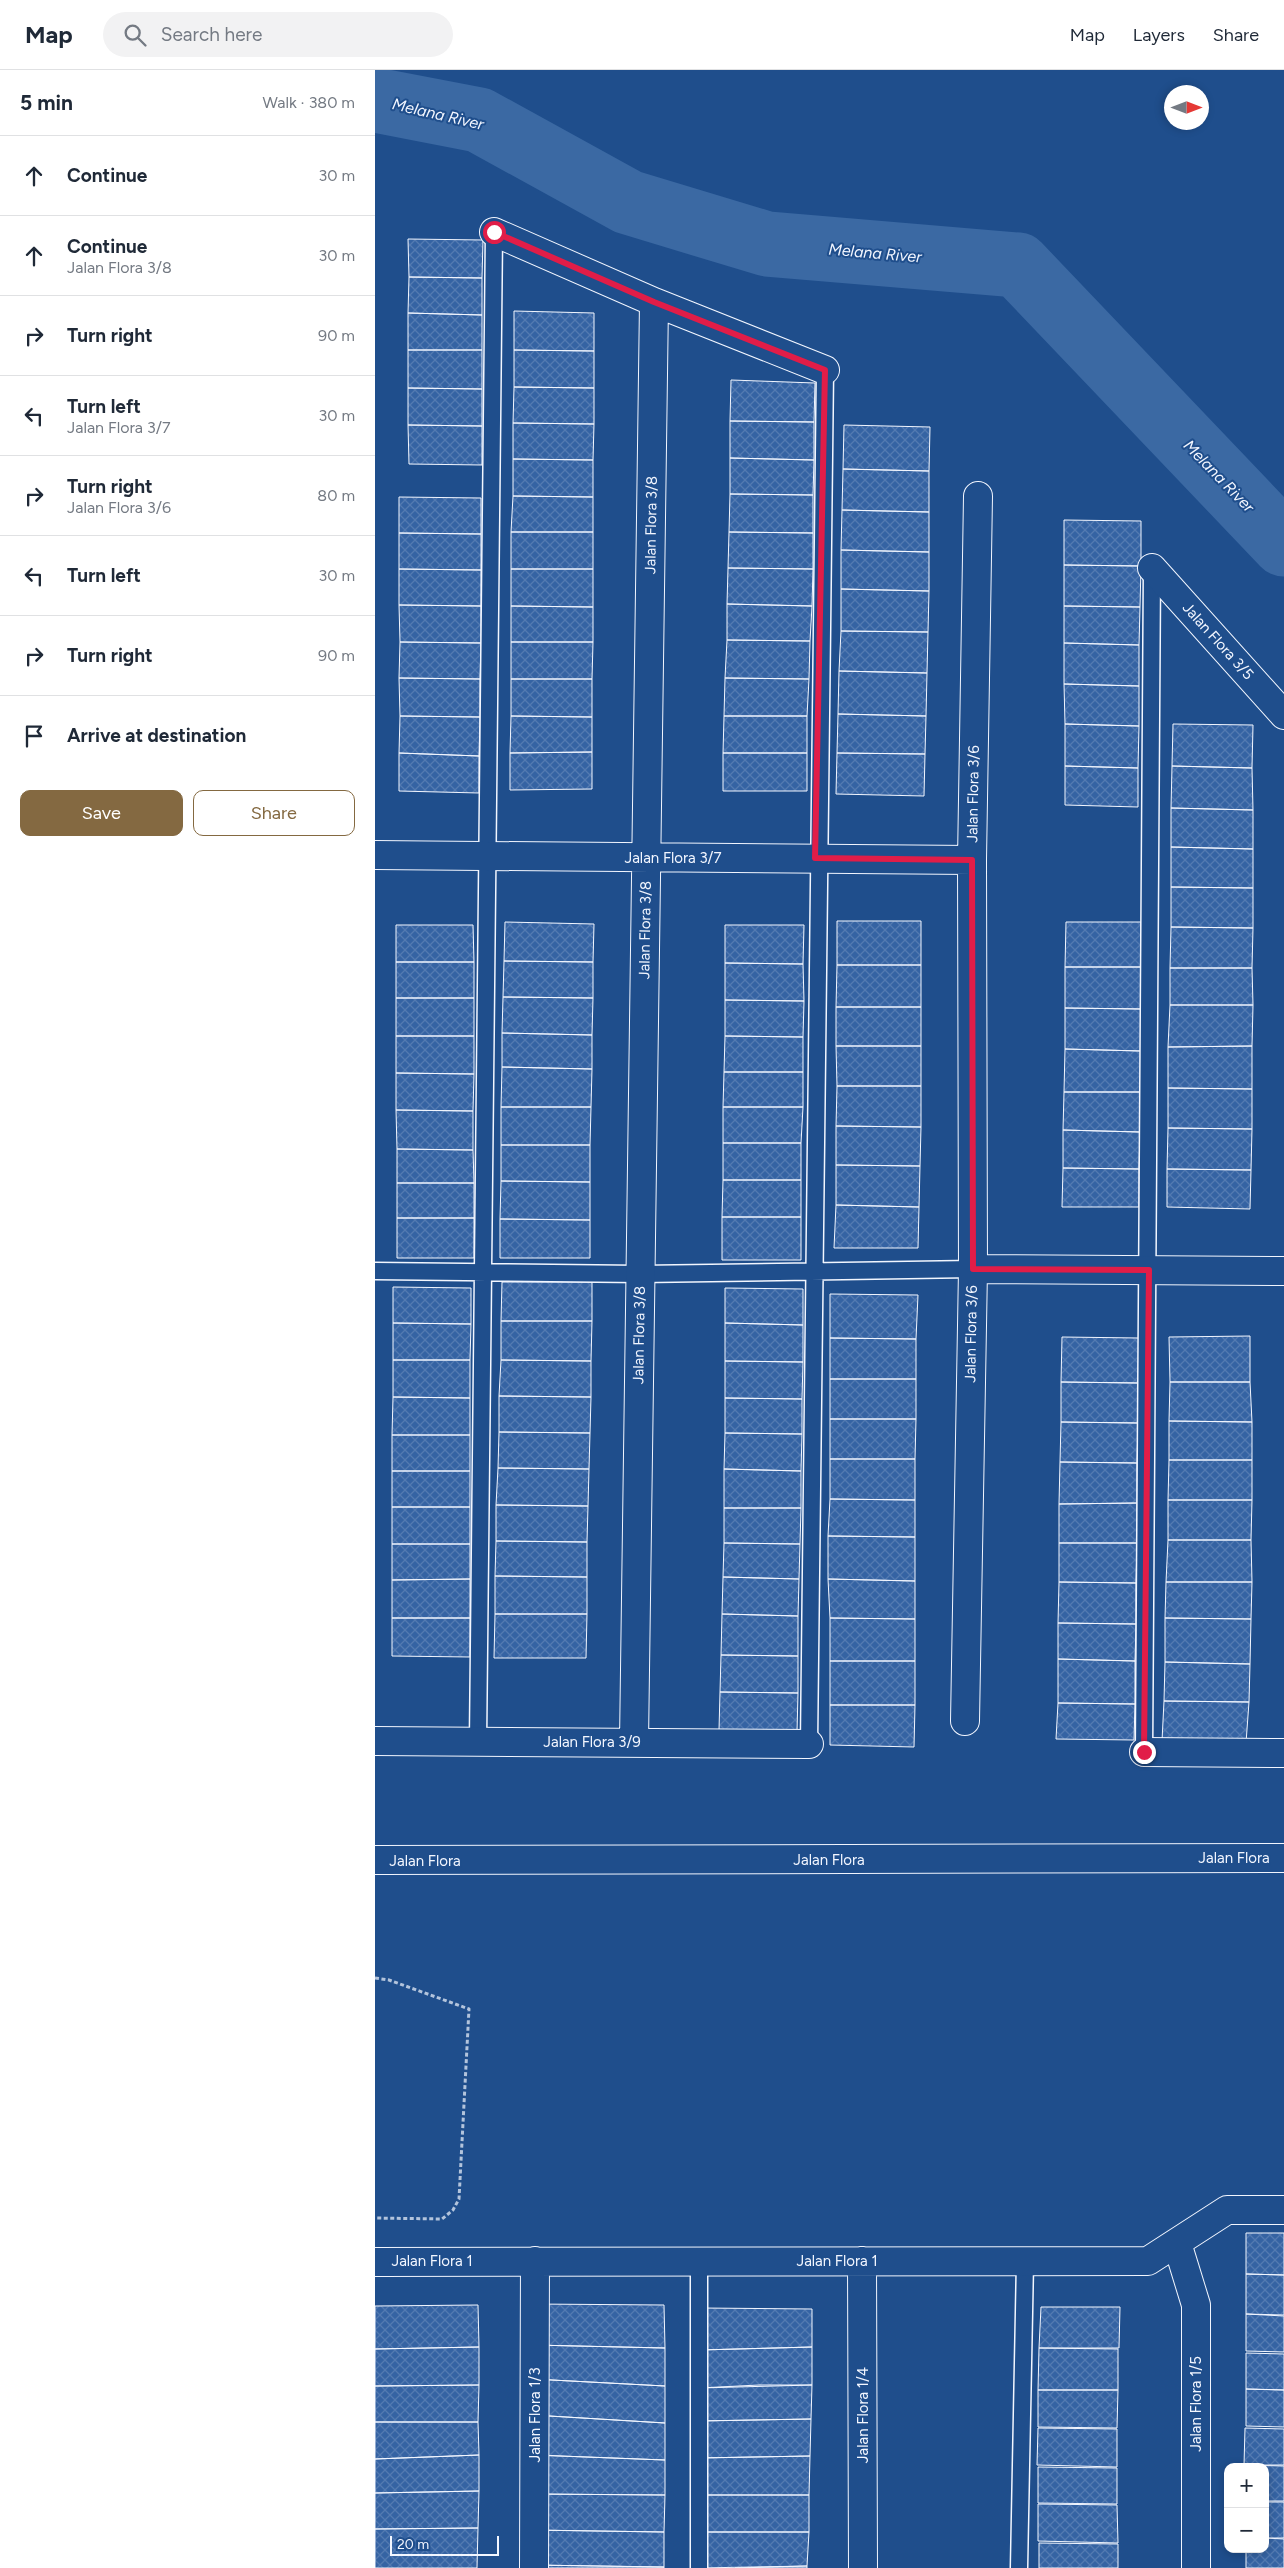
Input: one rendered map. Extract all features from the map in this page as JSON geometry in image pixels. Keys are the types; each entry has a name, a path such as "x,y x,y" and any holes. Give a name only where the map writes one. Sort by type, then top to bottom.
{"street":[{"path":"494,232 654,302 825,370"},
{"name":"Jalan Flora 3/8","path":"634,1742 654,302"},
{"name":"Jalan Flora 3/6","path":"965,1721 973,1269 972,860 978,496"},
{"name":"Jalan Flora 3/5","path":"1152,568 1284,715"},
{"name":"Jalan Flora 3/7","path":"375,855 972,860"},
{"path":"973,1269 1284,1271"},
{"name":"Jalan Flora 3/9","path":"375,1740 809,1744"},
{"path":"1144,1752 1284,1753"},
{"name":"Jalan Flora","path":"375,1860 1284,1858"},
{"name":"Jalan Flora 1","path":"375,2262 1148,2261 1227,2210 1284,2210"},
{"name":"Jalan Flora 1/5","path":"1177,2243 1195,2305 1196,2568"},
{"name":"Jalan Flora 1/3","path":"534,2568 535,2261"},
{"name":"Jalan Flora 1/4","path":"862,2261 863,2568"}],"lane":[{"path":"478,1742 494,232"},
{"path":"809,1744 810,1273 815,858 825,370"},
{"path":"1144,1752 1149,1270 1152,568"},
{"path":"375,1271 640,1274 810,1273 973,1269"},
{"path":"699,2261 699,2568"},
{"path":"1019,2568 1025,2261"}],"path":[{"path":"375,1978 389,1980 469,2009 459,2199 453,2210 441,2219 375,2218"}],"building":[{"path":"408,239 483,240 482,278 409,277"},
{"path":"409,277 482,278 482,315 408,313"},
{"path":"514,311 594,313 594,351 514,350"},
{"path":"408,313 482,315 482,350 408,350"},
{"path":"408,350 482,350 482,389 408,388"},
{"path":"514,350 594,351 594,388 514,387"},
{"path":"731,380 815,383 814,422 730,421"},
{"path":"514,387 594,388 594,424 513,423"},
{"path":"408,388 482,389 482,426 408,425"},
{"path":"730,421 814,422 814,460 730,458"},
{"path":"513,423 594,424 593,460 513,459"},
{"path":"408,425 482,426 482,465 409,464"},
{"path":"844,425 930,427 929,471 843,469"},
{"path":"730,458 814,460 813,495 730,494"},
{"path":"513,459 593,460 593,497 513,496"},
{"path":"843,469 929,471 929,512 842,510"},
{"path":"730,494 813,495 813,533 729,532"},
{"path":"513,496 593,497 593,532 511,532"},
{"path":"399,497 481,498 481,534 399,533"},
{"path":"842,510 929,512 929,552 841,550"},
{"path":"1064,520 1141,521 1141,566 1064,565"},
{"path":"511,532 593,532 593,569 511,569"},
{"path":"729,532 813,533 813,569 728,568"},
{"path":"399,533 481,534 481,570 399,569"},
{"path":"841,550 929,552 929,591 841,589"},
{"path":"1064,565 1141,566 1140,607 1064,606"},
{"path":"728,568 813,569 812,606 727,604"},
{"path":"399,569 481,570 481,606 399,605"},
{"path":"511,569 593,569 593,607 511,606"},
{"path":"841,589 929,591 928,632 841,631"},
{"path":"727,604 812,606 810,641 727,640"},
{"path":"399,605 481,606 481,643 400,642"},
{"path":"511,606 593,607 593,642 511,642"},
{"path":"1064,606 1140,607 1139,645 1064,643"},
{"path":"841,631 928,632 927,673 839,671"},
{"path":"727,640 810,641 809,679 725,678"},
{"path":"400,642 481,643 480,679 399,678"},
{"path":"511,642 593,642 592,679 511,679"},
{"path":"1064,643 1139,645 1139,686 1064,684"},
{"path":"839,671 927,673 926,716 838,714"},
{"path":"399,678 480,679 480,717 400,716"},
{"path":"725,678 809,679 807,716 724,716"},
{"path":"511,679 592,679 592,717 511,716"},
{"path":"1064,684 1139,686 1139,726 1065,724"},
{"path":"838,714 926,716 925,754 837,753"},
{"path":"400,716 480,717 479,756 399,753"},
{"path":"511,716 592,717 592,752 510,753"},
{"path":"724,716 807,716 807,753 723,753"},
{"path":"1065,724 1139,726 1138,768 1065,766"},
{"path":"1173,724 1253,725 1252,768 1172,766"},
{"path":"592,752 592,789 510,790 510,753"},
{"path":"399,753 479,756 479,793 399,791"},
{"path":"723,753 807,753 807,791 723,791"},
{"path":"837,753 925,754 924,796 836,794"},
{"path":"1065,766 1138,768 1138,807 1065,805"},
{"path":"1172,766 1252,768 1253,810 1171,808"},
{"path":"1171,808 1253,810 1253,849 1171,847"},
{"path":"1171,847 1253,849 1253,888 1171,887"},
{"path":"1171,887 1253,888 1253,928 1171,927"},
{"path":"837,921 921,921 921,965 837,965"},
{"path":"505,922 594,924 593,962 504,961"},
{"path":"1066,922 1141,922 1141,967 1065,967"},
{"path":"396,925 473,925 474,962 396,962"},
{"path":"725,925 804,925 803,964 725,963"},
{"path":"1171,927 1253,928 1252,968 1170,968"},
{"path":"504,961 593,962 593,998 503,997"},
{"path":"396,962 474,962 474,998 396,998"},
{"path":"725,963 803,964 804,1001 725,1000"},
{"path":"837,965 921,965 921,1007 836,1007"},
{"path":"1065,967 1141,967 1141,1009 1065,1008"},
{"path":"1170,968 1252,968 1253,1005 1170,1005"},
{"path":"503,997 593,998 592,1035 502,1033"},
{"path":"396,998 474,998 474,1036 396,1036"},
{"path":"725,1000 804,1001 803,1037 725,1036"},
{"path":"1170,1005 1253,1005 1252,1046 1168,1047"},
{"path":"836,1007 921,1007 921,1046 836,1046"},
{"path":"1065,1008 1141,1009 1141,1051 1065,1049"},
{"path":"502,1033 592,1035 592,1069 502,1067"},
{"path":"396,1036 474,1036 474,1074 396,1073"},
{"path":"725,1036 803,1037 803,1072 724,1072"},
{"path":"836,1046 921,1046 921,1086 837,1086"},
{"path":"1252,1046 1252,1089 1168,1088 1168,1047"},
{"path":"1065,1049 1141,1051 1141,1092 1064,1092"},
{"path":"502,1067 592,1069 591,1107 501,1107"},
{"path":"724,1072 803,1072 803,1107 723,1107"},
{"path":"396,1073 474,1074 473,1111 396,1110"},
{"path":"837,1086 921,1086 921,1127 836,1126"},
{"path":"1168,1088 1252,1089 1252,1129 1168,1128"},
{"path":"1064,1092 1141,1092 1140,1132 1063,1130"},
{"path":"501,1107 591,1107 590,1145 501,1145"},
{"path":"723,1107 803,1107 801,1143 723,1143"},
{"path":"396,1110 473,1111 473,1150 397,1149"},
{"path":"836,1126 921,1127 920,1166 836,1165"},
{"path":"1168,1128 1252,1129 1251,1170 1167,1169"},
{"path":"1063,1130 1140,1132 1139,1169 1063,1168"},
{"path":"723,1143 801,1143 801,1180 723,1180"},
{"path":"501,1145 590,1145 590,1182 501,1181"},
{"path":"397,1149 473,1150 474,1183 397,1183"},
{"path":"836,1165 920,1166 919,1207 836,1205"},
{"path":"1063,1168 1139,1169 1139,1207 1062,1207"},
{"path":"1167,1169 1251,1170 1250,1209 1167,1207"},
{"path":"723,1180 801,1180 801,1217 722,1217"},
{"path":"501,1181 590,1182 590,1220 500,1219"},
{"path":"397,1183 474,1183 474,1218 397,1218"},
{"path":"836,1205 919,1207 918,1248 834,1248"},
{"path":"722,1217 801,1217 801,1260 722,1260"},
{"path":"397,1218 474,1218 474,1258 397,1258"},
{"path":"500,1219 590,1220 590,1258 500,1258"},
{"path":"502,1282 592,1282 592,1321 501,1321"},
{"path":"393,1287 471,1288 471,1324 393,1323"},
{"path":"725,1288 803,1289 803,1325 725,1323"},
{"path":"830,1294 918,1295 916,1339 830,1338"},
{"path":"501,1321 592,1321 591,1361 501,1360"},
{"path":"393,1323 471,1324 470,1360 393,1360"},
{"path":"725,1323 803,1325 803,1362 725,1361"},
{"path":"1250,1336 1250,1382 1170,1382 1169,1337"},
{"path":"1062,1337 1139,1338 1138,1383 1061,1382"},
{"path":"830,1338 916,1339 916,1379 830,1379"},
{"path":"393,1360 470,1360 470,1398 393,1397"},
{"path":"501,1360 591,1361 591,1397 499,1396"},
{"path":"725,1361 803,1362 802,1399 725,1398"},
{"path":"830,1379 916,1379 916,1419 830,1419"},
{"path":"1061,1382 1138,1383 1138,1423 1061,1422"},
{"path":"1170,1382 1250,1382 1252,1422 1169,1421"},
{"path":"499,1396 591,1397 590,1433 499,1432"},
{"path":"393,1397 470,1398 470,1435 392,1435"},
{"path":"725,1398 802,1399 802,1434 725,1433"},
{"path":"830,1419 916,1419 915,1459 830,1459"},
{"path":"1169,1421 1252,1422 1252,1460 1169,1460"},
{"path":"1061,1422 1138,1423 1137,1463 1060,1462"},
{"path":"499,1432 590,1433 589,1469 498,1468"},
{"path":"725,1433 802,1434 801,1471 724,1469"},
{"path":"392,1435 470,1435 470,1471 392,1471"},
{"path":"830,1459 915,1459 915,1500 830,1499"},
{"path":"1169,1460 1252,1460 1252,1500 1168,1500"},
{"path":"1060,1462 1137,1463 1137,1503 1059,1504"},
{"path":"498,1468 589,1469 588,1506 496,1505"},
{"path":"724,1469 801,1471 801,1508 724,1508"},
{"path":"392,1471 470,1471 470,1507 392,1507"},
{"path":"830,1499 915,1500 915,1537 828,1536"},
{"path":"1168,1500 1252,1500 1251,1540 1168,1540"},
{"path":"1137,1503 1137,1543 1059,1543 1059,1504"},
{"path":"496,1505 588,1506 587,1542 496,1541"},
{"path":"392,1507 470,1507 470,1544 392,1544"},
{"path":"724,1508 801,1508 800,1544 724,1543"},
{"path":"828,1536 915,1537 915,1581 828,1579"},
{"path":"1168,1540 1251,1540 1252,1582 1166,1582"},
{"path":"496,1541 587,1542 587,1577 495,1576"},
{"path":"724,1543 800,1544 799,1579 723,1577"},
{"path":"1059,1543 1137,1543 1136,1583 1059,1582"},
{"path":"392,1544 470,1544 470,1579 392,1580"},
{"path":"495,1576 587,1577 587,1614 495,1614"},
{"path":"723,1577 799,1579 798,1616 722,1614"},
{"path":"470,1579 470,1618 392,1618 392,1580"},
{"path":"828,1579 915,1581 915,1619 830,1618"},
{"path":"1059,1582 1136,1583 1136,1624 1058,1623"},
{"path":"1166,1582 1252,1582 1251,1619 1165,1618"},
{"path":"495,1614 587,1614 586,1658 494,1658"},
{"path":"722,1614 798,1616 798,1656 721,1655"},
{"path":"392,1618 470,1618 470,1657 392,1656"},
{"path":"830,1618 915,1619 915,1661 830,1661"},
{"path":"1165,1618 1251,1619 1250,1664 1165,1662"},
{"path":"1058,1623 1136,1624 1135,1661 1058,1659"},
{"path":"721,1655 798,1656 798,1693 720,1692"},
{"path":"1058,1659 1135,1661 1135,1704 1058,1703"},
{"path":"830,1661 915,1661 915,1705 830,1705"},
{"path":"1165,1662 1250,1664 1249,1702 1164,1701"},
{"path":"720,1692 798,1693 797,1732 719,1730"},
{"path":"1164,1701 1249,1702 1246,1743 1162,1741"},
{"path":"1058,1703 1135,1704 1134,1740 1056,1739"},
{"path":"830,1705 915,1705 914,1747 830,1745"},
{"path":"1246,2233 1284,2233 1284,2275 1246,2274"},
{"path":"1246,2274 1284,2275 1284,2315 1246,2314"},
{"path":"533,2304 664,2305 665,2348 533,2345"},
{"path":"478,2305 479,2347 375,2349 375,2306"},
{"path":"1041,2307 1120,2307 1119,2348 1039,2348"},
{"path":"701,2308 812,2309 812,2347 700,2350"},
{"path":"1246,2314 1284,2316 1284,2352 1246,2351"},
{"path":"533,2345 665,2348 665,2386 533,2379"},
{"path":"479,2347 479,2385 375,2386 375,2349"},
{"path":"812,2347 812,2385 699,2388 700,2350"},
{"path":"1039,2348 1118,2349 1118,2390 1038,2390"},
{"path":"1246,2353 1284,2354 1284,2390 1246,2389"},
{"path":"533,2379 665,2386 665,2423 533,2415"},
{"path":"479,2385 478,2422 375,2422 375,2386"},
{"path":"812,2385 811,2419 698,2421 699,2388"},
{"path":"1246,2389 1284,2390 1284,2427 1246,2426"},
{"path":"1038,2390 1118,2390 1117,2428 1038,2427"},
{"path":"533,2415 665,2423 665,2460 534,2455"},
{"path":"811,2419 810,2456 698,2458 698,2421"},
{"path":"375,2422 478,2422 479,2455 375,2459"},
{"path":"1038,2428 1117,2429 1117,2467 1037,2465"},
{"path":"1245,2428 1284,2429 1284,2465 1244,2463"},
{"path":"479,2455 479,2491 375,2493 375,2459"},
{"path":"534,2455 665,2460 665,2495 533,2494"},
{"path":"810,2456 809,2495 698,2495 698,2458"},
{"path":"1269,2466 1284,2466 1284,2501 1269,2501"},
{"path":"1038,2467 1117,2468 1117,2504 1038,2503"},
{"path":"479,2491 478,2528 375,2529 375,2493"},
{"path":"533,2494 665,2495 664,2532 531,2530"},
{"path":"698,2495 809,2495 809,2532 698,2532"},
{"path":"1269,2502 1284,2502 1284,2538 1269,2538"},
{"path":"1038,2504 1117,2505 1118,2543 1038,2541"},
{"path":"478,2528 477,2568 375,2568 375,2529"},
{"path":"531,2530 664,2532 664,2567 532,2565"},
{"path":"698,2532 809,2532 807,2566 698,2568"},
{"path":"1269,2538 1284,2539 1284,2568 1246,2568 1246,2553 1269,2553"},
{"path":"1039,2543 1118,2544 1118,2568 1039,2568"},
{"path":"532,2565 664,2567 664,2568 532,2568"},
{"path":"807,2566 807,2568 735,2568"}],"waterway":[{"name":"Melana River","path":"375,100 479,120 628,202 767,244 1018,265 1284,544"}],"route":[{"path":"494,232 654,302 825,370 815,858 972,860 973,1269 1149,1270 1144,1752"}]}
